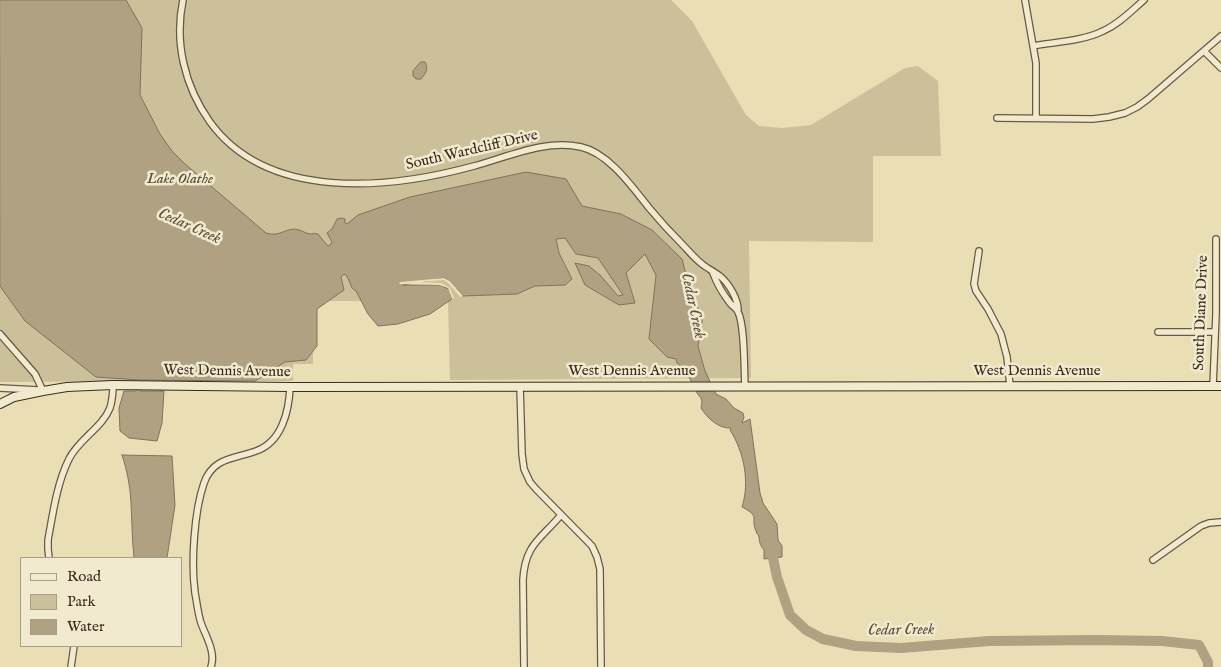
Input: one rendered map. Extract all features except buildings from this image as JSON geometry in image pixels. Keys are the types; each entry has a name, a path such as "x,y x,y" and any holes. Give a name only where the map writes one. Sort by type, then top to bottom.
{"street":[{"name":"South Wardcliff Drive","path":"183,0 180,31 181,54 192,91 205,114 224,138 238,151 264,166 299,178 319,181 342,183 386,182 442,174 545,147 571,145 599,154 618,171 666,228 701,264 713,273 717,283 732,305 738,310 742,325 745,386"},
{"path":"1025,0 1036,63 1036,118"},
{"path":"1033,46 1086,37 1103,32 1118,23 1144,0"},
{"path":"997,118 1093,119 1125,113 1148,99 1221,36"},
{"path":"1204,51 1221,68"},
{"name":"South Diane Drive","path":"1216,240 1216,314 1214,332 1217,386"},
{"path":"979,251 974,284 976,291 1001,334 1007,357 1010,386"},
{"path":"1158,332 1214,332"},
{"path":"0,334 34,374 43,391"},
{"path":"49,557 51,527 64,470 79,444 106,415 110,408 113,385"},
{"name":"West Dennis Avenue","path":"0,404 20,396 43,391 67,387 113,385 290,387 1217,386"},
{"path":"520,386 524,469 530,482 592,546 597,557 600,569 601,667"},
{"path":"211,667 212,651 199,616 193,571 197,519 204,484 211,471 223,460 257,451 272,440 284,419 290,398 290,387"},
{"path":"0,388 43,391"},
{"path":"524,667 523,580 526,559 535,542 561,514"},
{"path":"1153,560 1201,526 1221,522"},
{"path":"70,667 74,647"}],"green space":[{"name":"Lake Olathe","path":"0,0 671,0 692,21 746,115 759,126 782,128 811,125 905,68 918,66 938,81 941,156 873,156 873,242 749,241 751,378 450,380 448,301 313,301 313,364 293,364 293,381 0,382"}],"water":[{"name":"Lake Olathe","path":"0,0 126,0 142,28 140,95 160,134 172,151 185,164 266,233 274,234 296,229 310,234 318,234 328,246 332,242 327,233 332,229 337,219 345,219 347,224 358,215 410,197 526,172 566,179 582,206 621,214 652,230 682,259 692,298 703,316 698,346 705,371 716,394 726,399 734,408 743,413 742,423 750,419 760,493 763,503 777,524 778,540 782,546 782,557 764,559 764,550 754,526 753,515 742,507 745,488 744,467 739,448 730,430 731,428 718,425 707,415 701,408 701,398 685,369 677,363 676,359 667,357 649,339 656,275 645,254 626,273 635,303 619,305 585,285 575,263 589,266 601,276 618,296 623,295 598,258 576,254 565,238 556,239 559,253 572,279 565,285 535,286 517,294 463,296 450,281 444,278 403,285 439,285 449,289 452,299 430,314 398,324 378,326 368,314 347,276 344,274 341,277 344,290 317,309 317,346 306,360 285,362 255,381 139,380 96,377 25,321 0,285"},
{"path":"421,62 425,62 426,71 421,79 416,79 413,76 413,71"},
{"path":"138,389 141,391 164,391 162,423 157,441 129,438 120,431 119,408 124,391 135,391"},
{"path":"122,455 172,456 175,505 167,557 134,557 131,502 127,472"}],"pier":[{"path":"444,278 450,281 463,296 460,297 444,280 422,282 441,283 450,288 454,298 452,299 448,288 439,285 399,284 400,282"}],"waterway":[{"name":"Cedar Creek","path":"770,544 777,577 790,615 806,630 823,639 856,646 901,648 989,641 1162,641 1199,645 1208,662 1208,667"}]}
